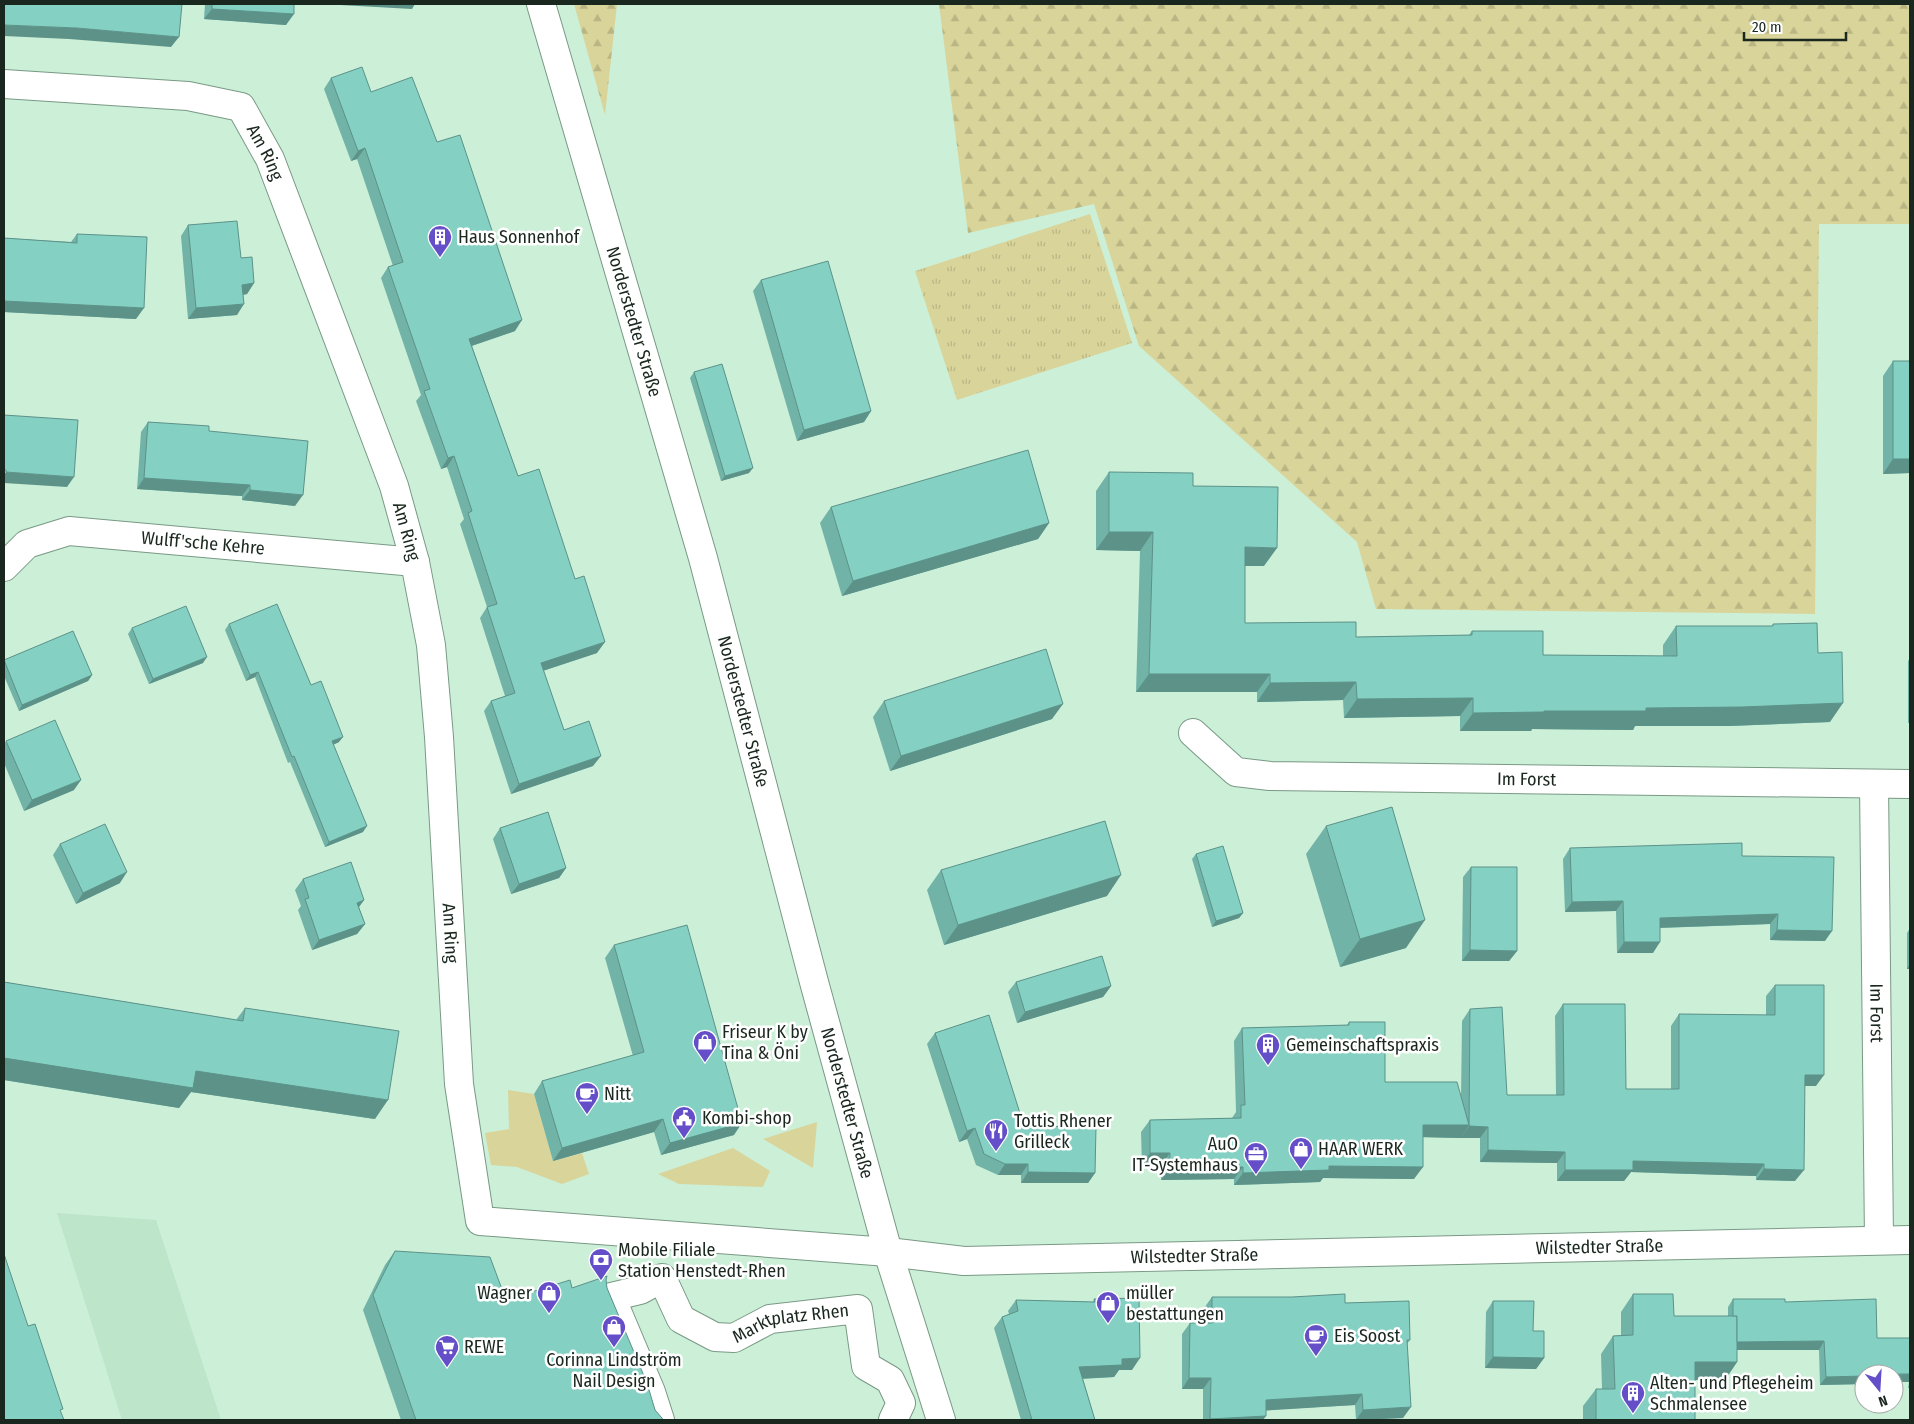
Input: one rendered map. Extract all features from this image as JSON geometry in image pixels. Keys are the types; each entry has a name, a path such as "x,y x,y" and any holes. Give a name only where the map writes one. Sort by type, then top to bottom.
{"street":[{"name":"Norderstedter Straße","path":"541,4 703,558 814,982 888,1252 941,1420"},
{"name":"Am Ring","path":"4,84 188,96 241,107 273,168 394,486 415,562 431,645 439,737 458,1084 480,1221"},
{"name":"Wulff'sche Kehre","path":"4,567 27,544 69,531 415,562"},
{"name":"Im Forst","path":"1193,733 1236,772 1270,776 1910,784"},
{"name":"Im Forst","path":"1874,784 1879,1240"},
{"name":"Wilstedter Straße","path":"480,1221 888,1252 964,1260 1910,1240"},
{"name":"Marktplatz Rhen","path":"660,1420 651,1392 611,1297 640,1290 662,1278 681,1319 715,1337 734,1338 770,1319 858,1309 866,1366 890,1380 902,1403 893,1420"}],"shaded area":[{"path":"57,1213 156,1220 221,1420 122,1420"}],"green space":[{"path":"574,4 617,4 605,115"},
{"path":"939,4 1910,4 1910,224 1819,224 1815,614 1376,609 1357,542 1139,346 1094,204 968,233"},
{"path":"1090,214 1132,343 957,400 915,271"},
{"path":"508,1090 534,1094 553,1161 582,1153 589,1174 562,1184 517,1167 491,1165 485,1133 509,1129"},
{"path":"817,1122 813,1168 763,1139"},
{"path":"733,1148 770,1171 763,1187 679,1184 658,1174"}],"building":[{"path":"4,4 182,4 179,37 77,28 4,25"},
{"path":"212,4 294,4 294,14 212,9"},
{"path":"362,67 371,92 412,77 437,142 460,135 522,320 469,339 518,476 539,469 575,579 584,576 605,642 541,663 564,730 589,721 601,756 519,784 491,701 515,693 487,607 497,604 468,513 472,511 454,456 448,458 424,391 430,389 388,267 403,262 365,148 358,151 331,78"},
{"path":"237,221 241,258 252,257 254,283 242,285 244,304 196,308 188,225"},
{"path":"77,234 147,237 144,308 4,301 4,238 77,243"},
{"path":"828,261 871,411 804,430 761,280"},
{"path":"1893,361 1910,361 1910,459 1893,459"},
{"path":"722,364 753,468 725,476 694,372"},
{"path":"4,415 78,420 74,477 6,472 4,470"},
{"path":"148,422 209,426 209,431 308,441 303,495 250,490 250,485 144,478"},
{"path":"1028,450 1049,523 853,581 831,507"},
{"path":"1109,472 1193,473 1193,486 1278,487 1277,548 1245,547 1245,623 1356,622 1356,637 1472,635 1472,631 1543,631 1543,655 1677,656 1676,626 1773,626 1773,624 1817,623 1818,653 1842,652 1843,703 1646,708 1646,711 1473,713 1473,698 1357,699 1356,682 1270,683 1270,674 1149,674 1153,532 1109,532"},
{"path":"277,604 311,685 321,681 343,737 332,741 367,826 329,842 258,672 250,675 229,624"},
{"path":"186,606 207,657 153,679 132,628"},
{"path":"73,631 92,675 22,705 4,660"},
{"path":"1046,649 1063,704 901,756 884,701"},
{"path":"55,720 81,780 32,800 6,741"},
{"path":"1392,807 1425,920 1360,939 1326,826"},
{"path":"548,812 566,868 519,884 500,828"},
{"path":"1105,821 1121,875 958,925 941,870"},
{"path":"105,824 127,872 83,893 60,844"},
{"path":"1742,843 1742,856 1834,857 1832,931 1777,930 1778,914 1660,918 1660,942 1624,942 1623,901 1572,902 1570,848"},
{"path":"1223,846 1243,913 1216,921 1196,854"},
{"path":"351,862 364,900 357,903 365,924 319,940 305,899 309,898 303,879"},
{"path":"1471,867 1517,867 1517,951 1470,950"},
{"path":"687,925 742,1123 670,1143 663,1119 562,1148 542,1081 644,1052 614,945"},
{"path":"1102,956 1111,986 1025,1012 1016,982"},
{"path":"4,982 243,1021 245,1008 399,1031 388,1100 196,1071 193,1088 4,1058"},
{"path":"1775,985 1824,985 1824,1075 1805,1075 1804,1170 1764,1169 1764,1164 1633,1161 1633,1170 1565,1170 1565,1152 1488,1150 1488,1127 1469,1126 1470,1009 1502,1007 1507,1095 1564,1095 1563,1004 1625,1004 1626,1089 1679,1089 1679,1014 1775,1015"},
{"path":"989,1015 1024,1126 1096,1127 1095,1173 1028,1172 1028,1164 1005,1164 984,1154 975,1128 967,1131 935,1033"},
{"path":"1349,1022 1385,1022 1385,1082 1457,1082 1469,1125 1423,1125 1423,1167 1329,1166 1329,1170 1243,1173 1243,1167 1170,1168 1170,1153 1150,1153 1150,1120 1241,1118 1241,1105 1245,1105 1242,1028 1349,1025"},
{"path":"395,1251 490,1257 506,1300 570,1280 572,1288 607,1276 607,1288 647,1383 655,1410 663,1420 416,1420 373,1295"},
{"path":"4,1254 28,1326 35,1324 63,1409 60,1410 64,1420 4,1420"},
{"path":"1345,1294 1345,1303 1409,1301 1410,1340 1407,1340 1411,1407 1363,1410 1362,1394 1266,1400 1266,1416 1210,1419 1211,1378 1189,1378 1190,1323 1212,1323 1212,1297 1292,1297"},
{"path":"1633,1294 1673,1294 1674,1316 1737,1316 1737,1362 1695,1362 1695,1420 1596,1420 1596,1389 1615,1389 1613,1336 1633,1335"},
{"path":"1139,1298 1140,1358 1122,1359 1122,1365 1079,1367 1095,1420 1032,1420 1002,1317 1018,1311 1016,1300 1095,1302 1094,1299"},
{"path":"1733,1299 1785,1299 1785,1302 1876,1299 1877,1338 1910,1338 1910,1374 1904,1374 1904,1364 1854,1364 1854,1376 1826,1377 1824,1341 1737,1342 1737,1316 1733,1316"},
{"path":"1493,1301 1534,1301 1533,1331 1544,1331 1544,1358 1493,1357"}],"place":[{"name":"Haus Sonnenhof","path":"440,258"},
{"name":"Friseur K by Tina & Öni","path":"705,1063"},
{"name":"Gemeinschaftspraxis","path":"1268,1066"},
{"name":"Nitt","path":"587,1115"},
{"name":"Kombi-shop","path":"684,1139"},
{"name":"Tottis Rhener Grilleck","path":"996,1152"},
{"name":"HAAR WERK","path":"1301,1170"},
{"name":"AuO IT-Systemhaus","path":"1256,1175"},
{"name":"Mobile Filiale Station Henstedt-Rhen","path":"601,1281"},
{"name":"Wagner","path":"549,1314"},
{"name":"müller bestattungen","path":"1108,1324"},
{"name":"Corinna Lindström Nail Design","path":"614,1348"},
{"name":"Eis Soost","path":"1316,1357"},
{"name":"REWE","path":"447,1368"},
{"name":"Alten- und Pflegeheim Schmalensee","path":"1633,1414"}]}
